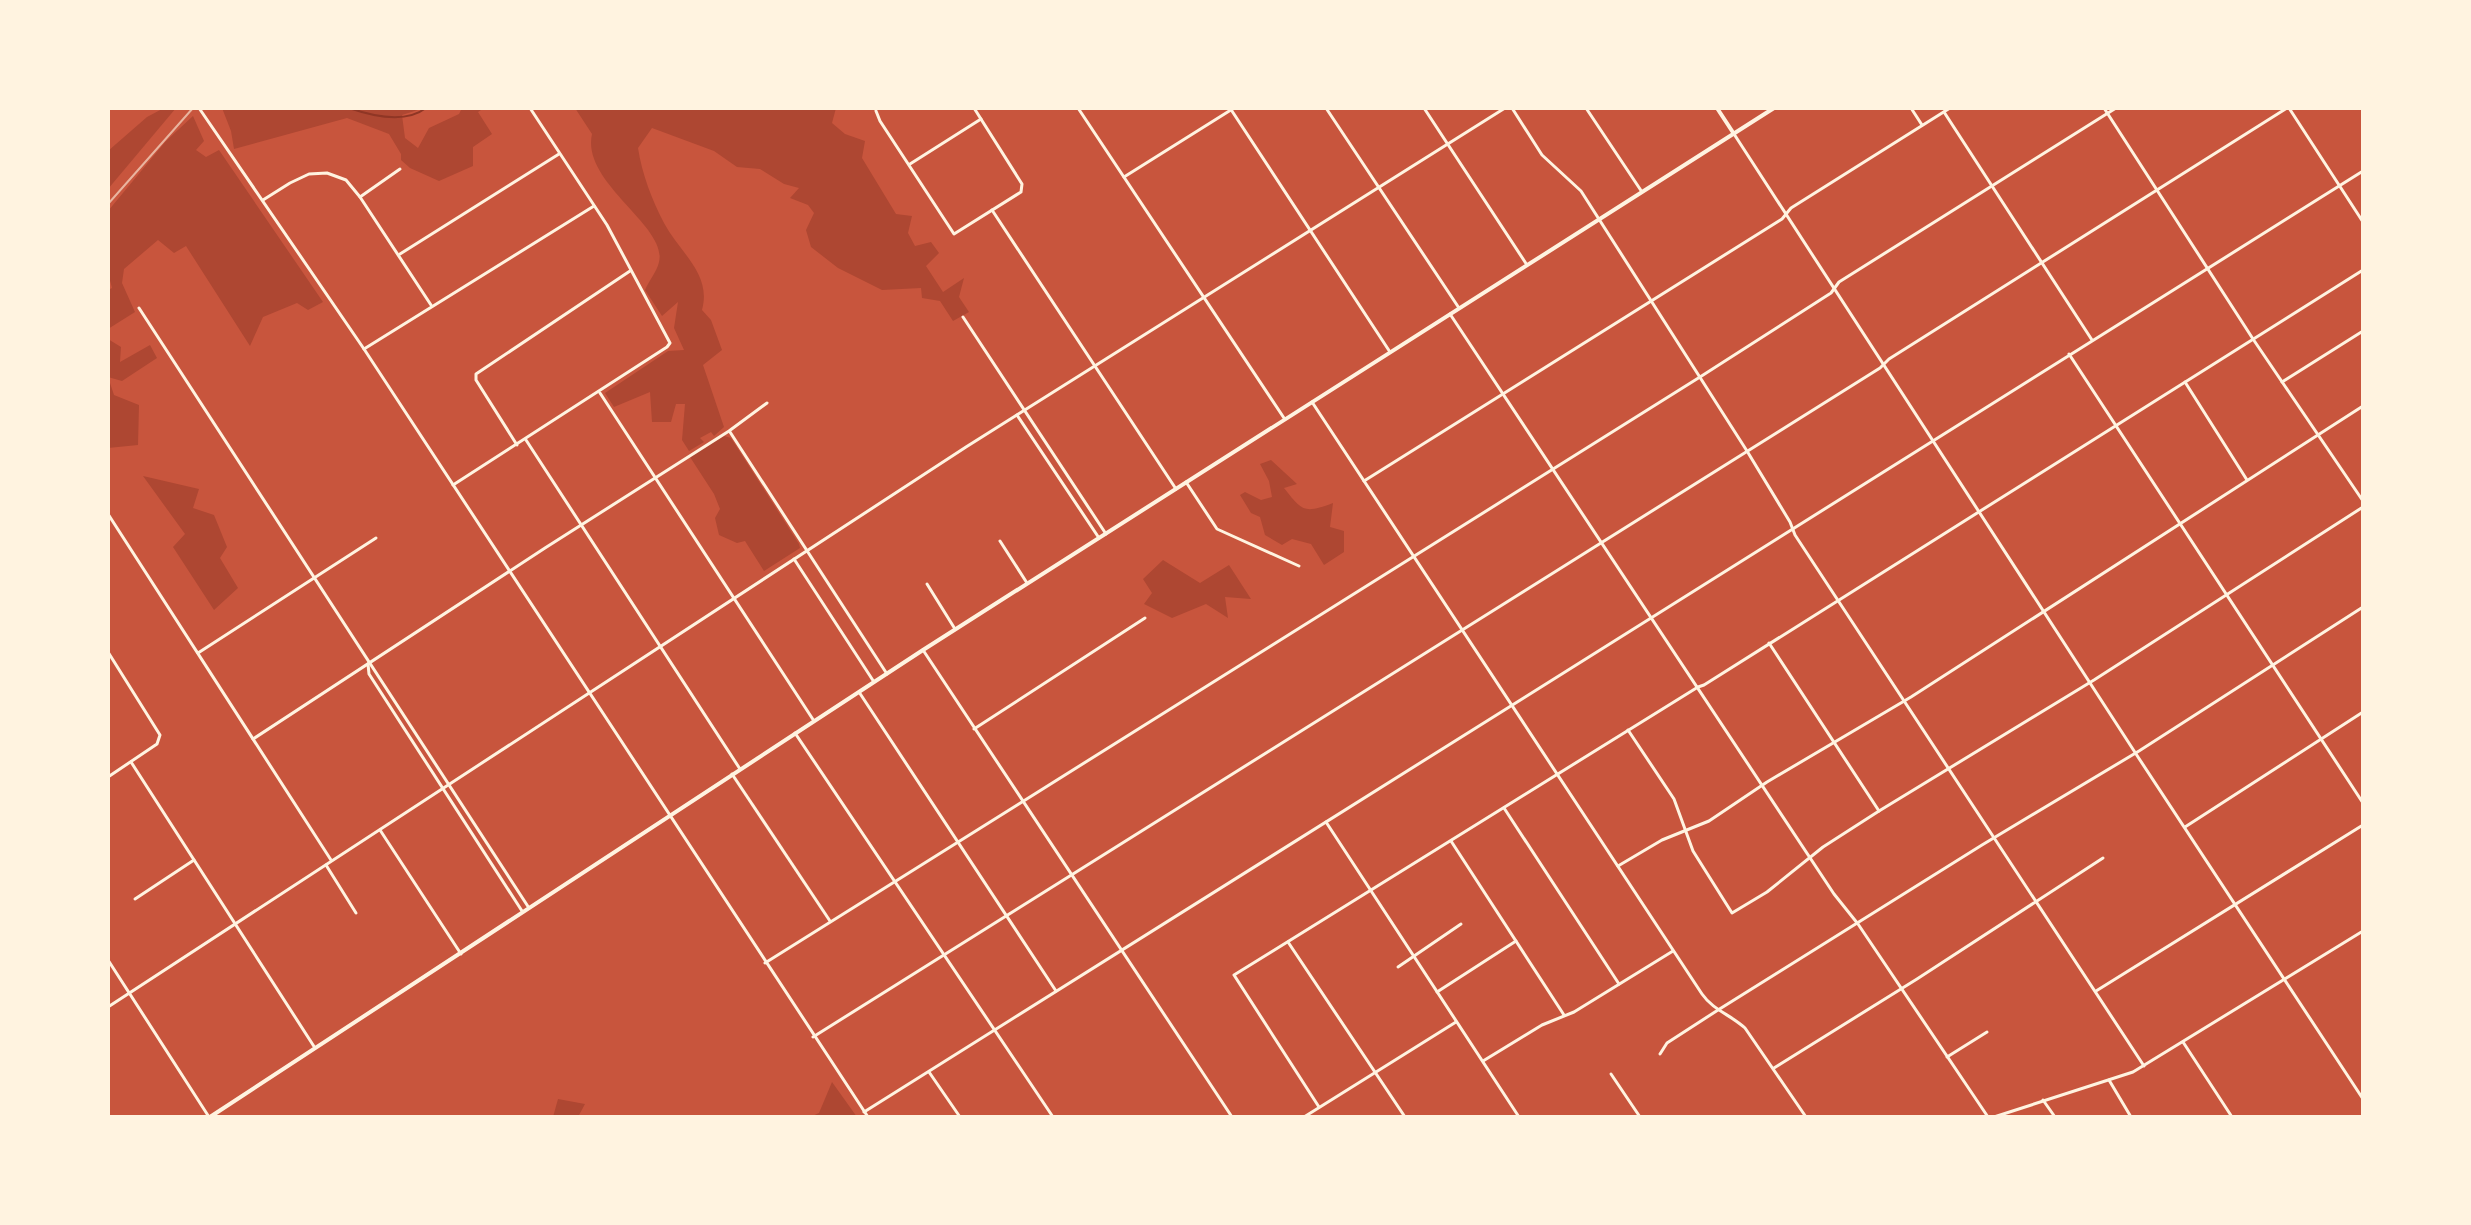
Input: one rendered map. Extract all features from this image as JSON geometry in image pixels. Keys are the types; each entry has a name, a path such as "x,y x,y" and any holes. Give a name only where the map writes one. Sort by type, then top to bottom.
{"main road":[{"path":"1717,108 1734,134"},
{"path":"210,1117 955,629 1774,108"}],"street":[{"path":"199,108 364,349 868,1117"},
{"path":"453,485 670,343 594,206 530,108"},
{"path":"876,111 954,234 1021,192 1022,184 974,108"},
{"path":"1078,108 1284,420"},
{"path":"1326,108 1459,308"},
{"path":"1424,108 1527,265"},
{"path":"108,1007 1024,410 1505,108"},
{"path":"1512,108 1542,155 1581,191 1747,451 1837,600 2144,1066"},
{"path":"1586,108 1642,192"},
{"path":"1911,108 1923,125"},
{"path":"1364,481 1651,302 1791,208 1950,108"},
{"path":"2104,108 2253,339 2363,501"},
{"path":"765,963 1700,377 1831,293 1839,282 2116,108"},
{"path":"813,1037 1602,543 2288,108 2363,222"},
{"path":"1124,177 1231,109 1390,352"},
{"path":"1944,112 2092,340"},
{"path":"909,164 981,119"},
{"path":"1734,134 2363,1099"},
{"path":"398,255 559,154"},
{"path":"360,197 400,169"},
{"path":"864,1112 2363,171"},
{"path":"263,200 309,174 327,173 346,180 431,305"},
{"path":"364,349 594,206"},
{"path":"992,210 1176,489"},
{"path":"1319,1107 1234,975 1704,685 2363,270"},
{"path":"518,445 476,380 476,374 630,271"},
{"path":"139,308 529,909"},
{"path":"1450,314 1809,857 1988,1117"},
{"path":"963,317 1106,534"},
{"path":"2282,382 2363,331"},
{"path":"2069,354 2363,803"},
{"path":"2185,382 2248,481"},
{"path":"599,392 814,721"},
{"path":"1312,402 1673,951 1709,1003 1732,1016 1745,1028 1806,1117"},
{"path":"253,739 729,431 767,403"},
{"path":"1618,866 1662,840 1709,821 1904,701 2363,406"},
{"path":"1017,415 1099,538"},
{"path":"729,431 887,674"},
{"path":"526,440 740,769"},
{"path":"1186,482 1217,529 1299,566"},
{"path":"1628,730 1674,799 1699,862 1732,913 1767,892 1809,857 1879,811 2090,682 2363,507"},
{"path":"108,514 331,860"},
{"path":"198,654 376,538"},
{"path":"1000,541 1027,583"},
{"path":"794,559 874,682"},
{"path":"927,584 955,629"},
{"path":"1660,1054 1667,1043 1718,1010 2135,753 2363,607"},
{"path":"974,729 1145,618"},
{"path":"1769,643 1879,811"},
{"path":"923,650 1232,1117"},
{"path":"108,652 160,735 157,744 108,777"},
{"path":"368,664 369,674 523,913"},
{"path":"859,692 1056,991"},
{"path":"392,709 398,705"},
{"path":"2184,828 2363,712"},
{"path":"795,733 1053,1117"},
{"path":"417,747 422,743"},
{"path":"131,762 316,1048"},
{"path":"732,774 830,921"},
{"path":"1504,808 1619,984"},
{"path":"1326,822 1519,1117"},
{"path":"2096,991 2363,825"},
{"path":"379,829 461,954"},
{"path":"1451,841 1565,1016"},
{"path":"490,862 496,858"},
{"path":"1774,1068 2103,858"},
{"path":"135,899 194,860"},
{"path":"325,864 356,913"},
{"path":"1398,967 1461,924"},
{"path":"1994,1117 2144,1066 2363,931"},
{"path":"1437,992 1516,941"},
{"path":"1288,942 1405,1117"},
{"path":"1483,1061 1673,951"},
{"path":"108,960 210,1117"},
{"path":"1304,1117 1456,1022"},
{"path":"1947,1057 1987,1032"},
{"path":"2183,1042 2232,1117"},
{"path":"929,1072 960,1117"},
{"path":"1611,1074 1640,1117"},
{"path":"2109,1080 2131,1117"},
{"path":"2357,1090 2363,1088"},
{"path":"2043,1100 2055,1117"}],"shaded area":[{"path":"164,108 176,108 108,189 108,151 147,117"},
{"path":"222,108 424,108 402,115 405,138 418,148 429,128 459,114 462,108 484,108 478,112 492,134 473,147 473,166 439,181 410,168 401,160 401,154 389,134 347,118 234,149"},
{"path":"575,108 836,108 832,123 845,134 865,141 862,158 896,214 912,216 908,233 915,246 931,242 939,253 926,266 943,292 964,278 959,297 969,312 953,321 940,301 922,298 921,288 882,290 838,268 811,247 806,230 814,213 808,205 790,198 799,188 784,184 760,169 737,167 714,151 652,128 638,148 645,177 664,223 699,275 703,285 702,310 711,320 722,350 703,365 724,427 714,436 711,432 700,438 704,442 689,451 682,440 685,404 676,404 671,422 652,422 650,392 614,407 605,393 668,351 684,350 674,328 678,302 662,316 645,290 659,262 658,248 651,234 599,170 592,152 592,134"},
{"path":"193,116 204,141 196,150 206,157 219,150 323,302 308,310 297,303 263,317 250,346 186,246 174,253 158,240 124,269 122,283 135,312 108,329 108,290 112,288 108,273 108,211 166,141"},
{"path":"108,339 121,347 120,362 150,345 157,358 122,381 108,377"},
{"path":"108,377 114,395 139,405 138,445 108,448"},
{"path":"724,436 731,438 799,544 800,548 764,571 745,541 737,543 719,535 715,518 720,509 690,457"},
{"path":"1271,460 1297,484 1284,488 1300,506 1316,509 1333,503 1330,527 1344,531 1344,552 1324,565 1311,544 1292,539 1282,545 1265,535 1260,517 1251,513 1240,495 1245,492 1261,500 1272,497 1269,481 1260,464"},
{"path":"143,476 199,489 193,508 214,515 227,547 220,558 238,588 214,610 173,547 185,534"},
{"path":"1163,560 1200,583 1229,565 1251,599 1225,597 1228,618 1206,604 1172,618 1144,604 1152,593 1143,579"},
{"path":"832,1082 857,1117 810,1117 819,1113"},
{"path":"558,1099 585,1104 578,1117 553,1117"}],"waterway":[{"path":"349,108 378,116 398,117 426,108"}],"railway":[{"path":"108,204 193,108"}]}
